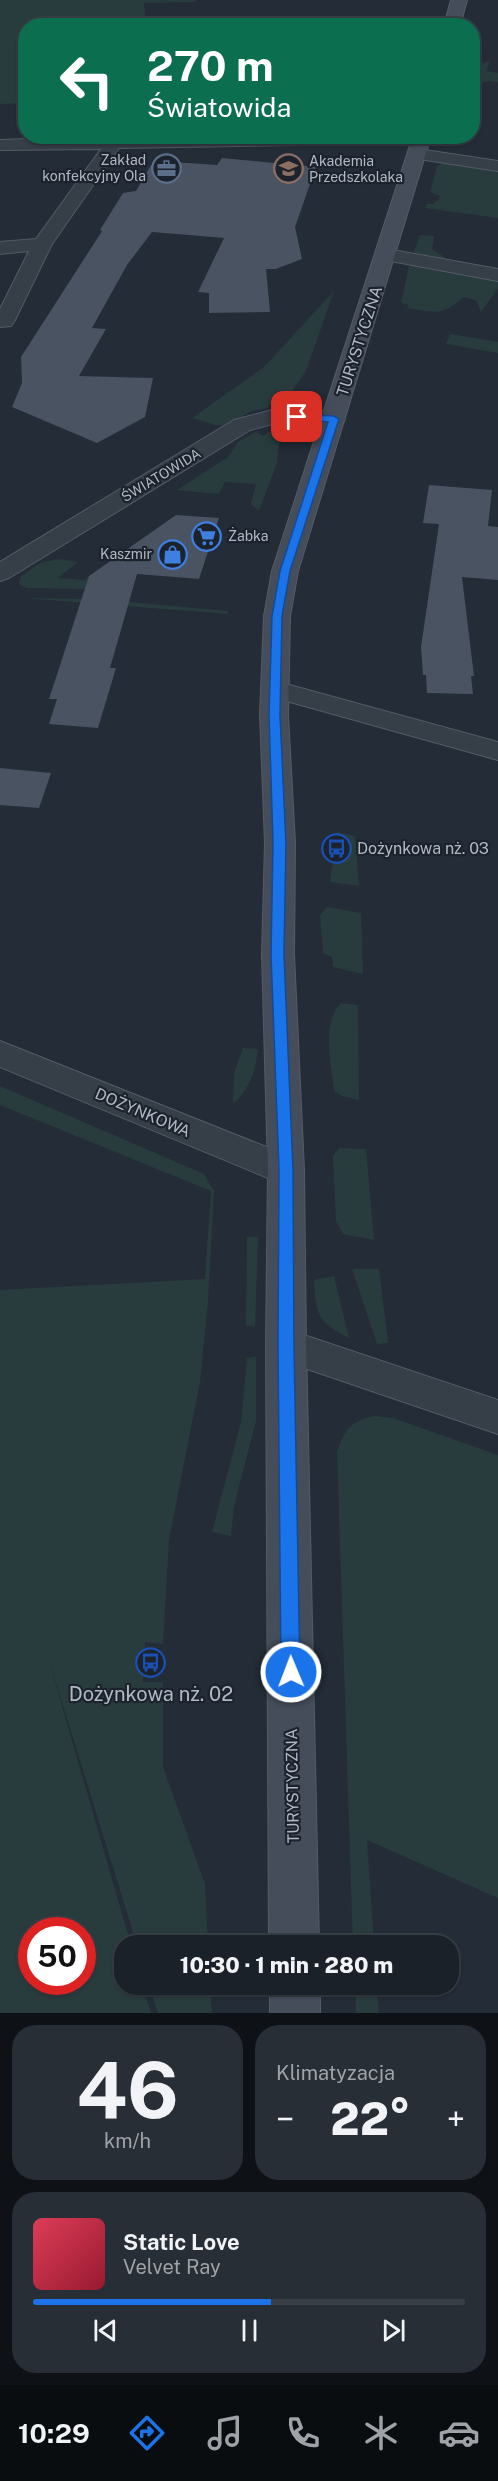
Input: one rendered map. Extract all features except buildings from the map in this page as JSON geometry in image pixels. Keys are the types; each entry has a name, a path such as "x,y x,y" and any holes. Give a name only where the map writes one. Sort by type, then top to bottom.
{"main road":[{"path":"454,18 459,0"},
{"name":"TURYSTYCZNA","path":"294,1935 286,1170 278,954 280,843 275,689 277,616 285,571 387,255 420,144"},
{"path":"295,1995 295,2013"}],"street":[{"path":"0,145 20,144"},
{"path":"4,322 42,244 114,144"},
{"path":"423,144 498,166"},
{"path":"0,248 42,244"},
{"path":"387,255 498,275"},
{"name":"ŚWIATOWIDA","path":"0,573 242,425 276,416 334,419"},
{"path":"275,689 498,751"},
{"name":"DOŻYNKOWA","path":"0,1053 286,1170"},
{"path":"286,1345 498,1417"}],"shaded area":[{"path":"0,0 196,0 195,2 144,3 145,18 18,18 18,103 0,104"},
{"path":"490,61 486,71 498,73 498,82 480,83 480,63"},
{"path":"444,162 498,170 498,218 425,208 427,204 434,204 438,201 440,196 430,192 437,166"},
{"path":"420,235 434,236 432,249 447,259 498,268 498,272 412,257"},
{"path":"415,264 498,279 498,288 481,312 476,300 463,297 449,308 437,312 407,308 409,305 401,303 409,266"},
{"path":"334,291 306,371 294,388 287,404 270,404 268,408 251,411 227,425 215,425 192,418 264,367"},
{"path":"450,334 498,342 498,353 446,344"},
{"path":"255,432 264,436 268,432 280,433 277,463 259,511 251,504 256,484 225,482 219,494 177,490 228,457 238,442"},
{"path":"60,559 78,562 58,578 84,580 89,576 85,589 27,588 19,584 21,576 42,562"},
{"path":"23,598 95,599 228,611 228,614"},
{"path":"337,832 355,836 359,886 330,882"},
{"path":"327,907 361,913 363,974 333,967 332,957 323,953 320,915"},
{"path":"341,1003 358,1005 359,1100 342,1096 334,1091 329,1033 335,1012"},
{"path":"243,1048 258,1049 257,1058 248,1086 233,1104 234,1073"},
{"path":"0,1086 204,1174 214,1191 208,1301 200,1382 169,1540 163,1644 145,1642 143,1682 163,1682 163,1767 205,1884 208,1935 134,1935 48,1657 128,1935 114,1935 114,1995 145,1995 151,2013 0,2013 0,1290 205,1279 211,1191 0,1105"},
{"path":"339,1148 366,1149 374,1240 343,1234 336,1221 333,1156"},
{"path":"247,1237 258,1237 255,1327 246,1325"},
{"path":"352,1269 379,1269 388,1343 377,1344"},
{"path":"334,1276 349,1338 324,1322 316,1301 314,1280"},
{"path":"256,1357 256,1421 234,1506 231,1536 212,1532 241,1422 247,1358"},
{"path":"374,1416 393,1418 498,1455 498,1898 367,1840 373,1935 353,1935 337,1451 346,1431 359,1421"},
{"path":"152,1995 211,1995 212,2013 158,2013"},
{"path":"355,1995 378,1995 379,2013 356,2013"}],"place":[{"name":"Zakład konfekcyjny Ola","path":"167,168"},
{"name":"Akademia Przedszkolaka","path":"288,169"},
{"name":"Żabka","path":"207,536"},
{"name":"Kaszmir","path":"173,554"},
{"name":"Dożynkowa nż. 03","path":"336,848"},
{"name":"Dożynkowa nż. 02","path":"151,1663"}],"route":[{"path":"291,1672 286,1170 278,954 280,843 274,715 277,616 285,571 334,419 297,417"}]}
